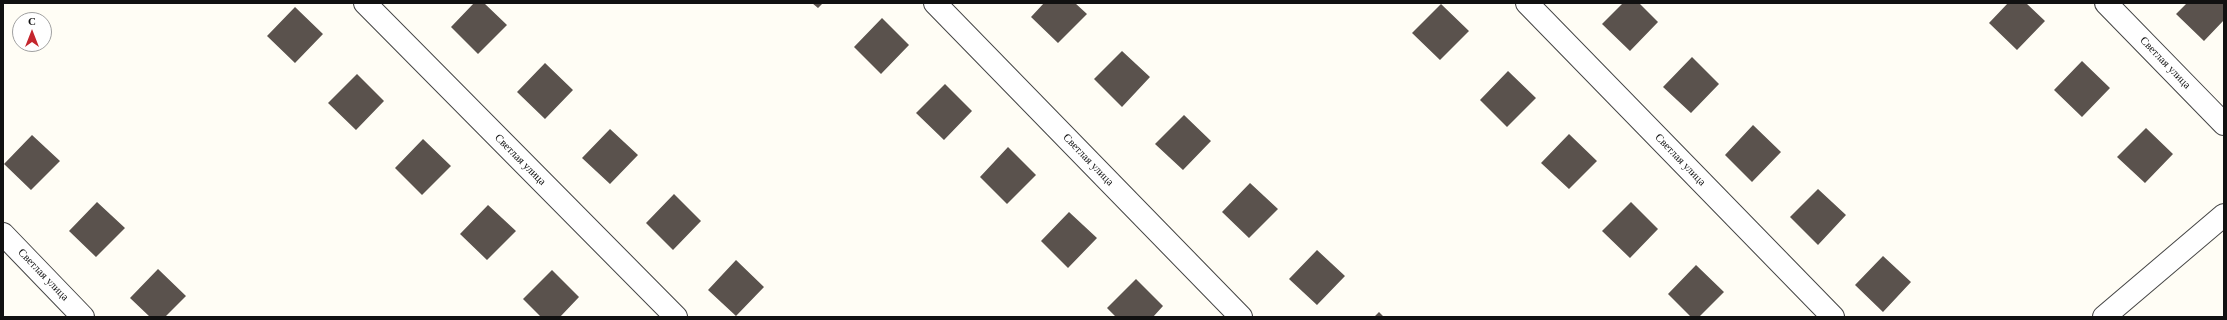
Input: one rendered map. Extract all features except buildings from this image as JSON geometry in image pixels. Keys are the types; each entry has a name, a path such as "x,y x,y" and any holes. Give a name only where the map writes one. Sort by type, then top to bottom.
{"street":[{"name":"Светлая улица","path":"365,3 676,317"},
{"name":"Светлая улица","path":"936,3 1241,317"},
{"name":"Светлая улица","path":"1527,3 1833,317"},
{"name":"Светлая улица","path":"2106,3 2224,124"},
{"path":"2104,317 2224,215"},
{"name":"Светлая улица","path":"3,234 84,317"}]}
